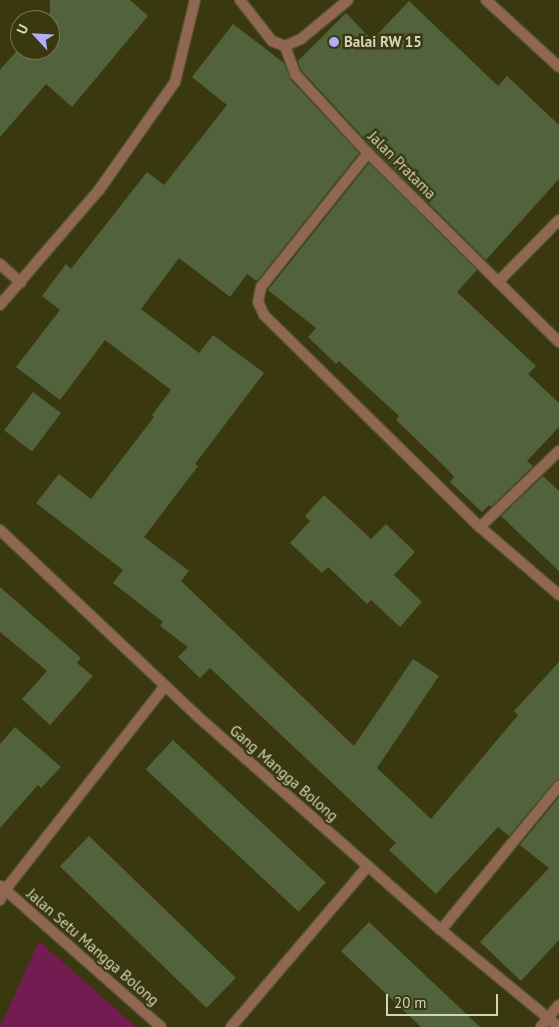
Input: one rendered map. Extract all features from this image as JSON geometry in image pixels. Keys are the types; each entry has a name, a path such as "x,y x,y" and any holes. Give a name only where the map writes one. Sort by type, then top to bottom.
{"street":[{"path":"0,305 21,283 99,190 175,82 195,0"},
{"path":"240,0 272,42 284,46 301,39 348,0"},
{"path":"486,0 559,67"},
{"name":"Jalan Pratama","path":"284,46 295,74 368,153 559,342"},
{"path":"368,153 261,287 258,302 264,315 480,527 559,595"},
{"path":"498,282 559,220"},
{"path":"0,264 21,283"},
{"path":"480,527 559,451"},
{"name":"Gang Mangga Bolong","path":"0,530 164,687 441,930 559,1027"},
{"path":"3,888 164,687"},
{"path":"441,930 559,786"},
{"path":"231,1027 368,866"},
{"name":"Jalan Setu Mangga Bolong","path":"0,900 3,888 161,1027"},
{"path":"541,1027 559,1005"}],"shaded area":[{"path":"39,941 136,1027 0,1027"}],"building":[{"path":"50,0 130,0 148,16 72,107 46,84 0,137 0,70 10,58 60,60 60,10 50,10"},
{"path":"409,1 498,86 507,76 559,125 559,179 486,260 373,148 301,70 298,61 346,13 372,40"},
{"path":"233,24 284,63 290,79 359,153 257,281 247,274 230,297 179,258 141,309 199,353 213,335 264,373 195,464 198,466 144,537 189,571 181,581 354,746 413,659 439,676 377,768 431,819 518,715 514,711 559,662 559,779 554,782 509,836 498,827 436,894 389,850 396,843 210,668 200,678 178,657 188,647 160,626 163,622 113,583 123,570 36,503 59,474 91,499 154,417 152,415 171,390 105,340 60,400 16,367 60,310 42,296 66,264 71,269 147,172 164,185 227,105 192,77"},
{"path":"369,163 477,270 457,292 536,366 528,374 559,403 559,427 527,461 533,466 491,507 489,505 482,512 450,482 454,477 446,468 396,420 399,416 339,361 336,364 308,337 316,328 268,290"},
{"path":"33,392 61,413 32,451 4,430"},
{"path":"543,476 559,491 559,571 501,516"},
{"path":"324,495 371,539 386,524 415,552 394,575 422,602 400,627 371,600 367,604 328,567 322,573 290,543 310,521 305,516"},
{"path":"0,587 81,658 77,663 93,676 50,725 22,699 47,671 0,632"},
{"path":"15,727 61,767 41,788 38,785 0,828 0,744"},
{"path":"173,740 326,883 299,912 146,769"},
{"path":"559,797 559,940 521,981 480,942 549,868 520,845"},
{"path":"89,836 236,978 207,1008 60,866"},
{"path":"369,922 480,1027 421,1027 341,951"}],"place":[{"name":"Balai RW 15","path":"334,42"}]}
